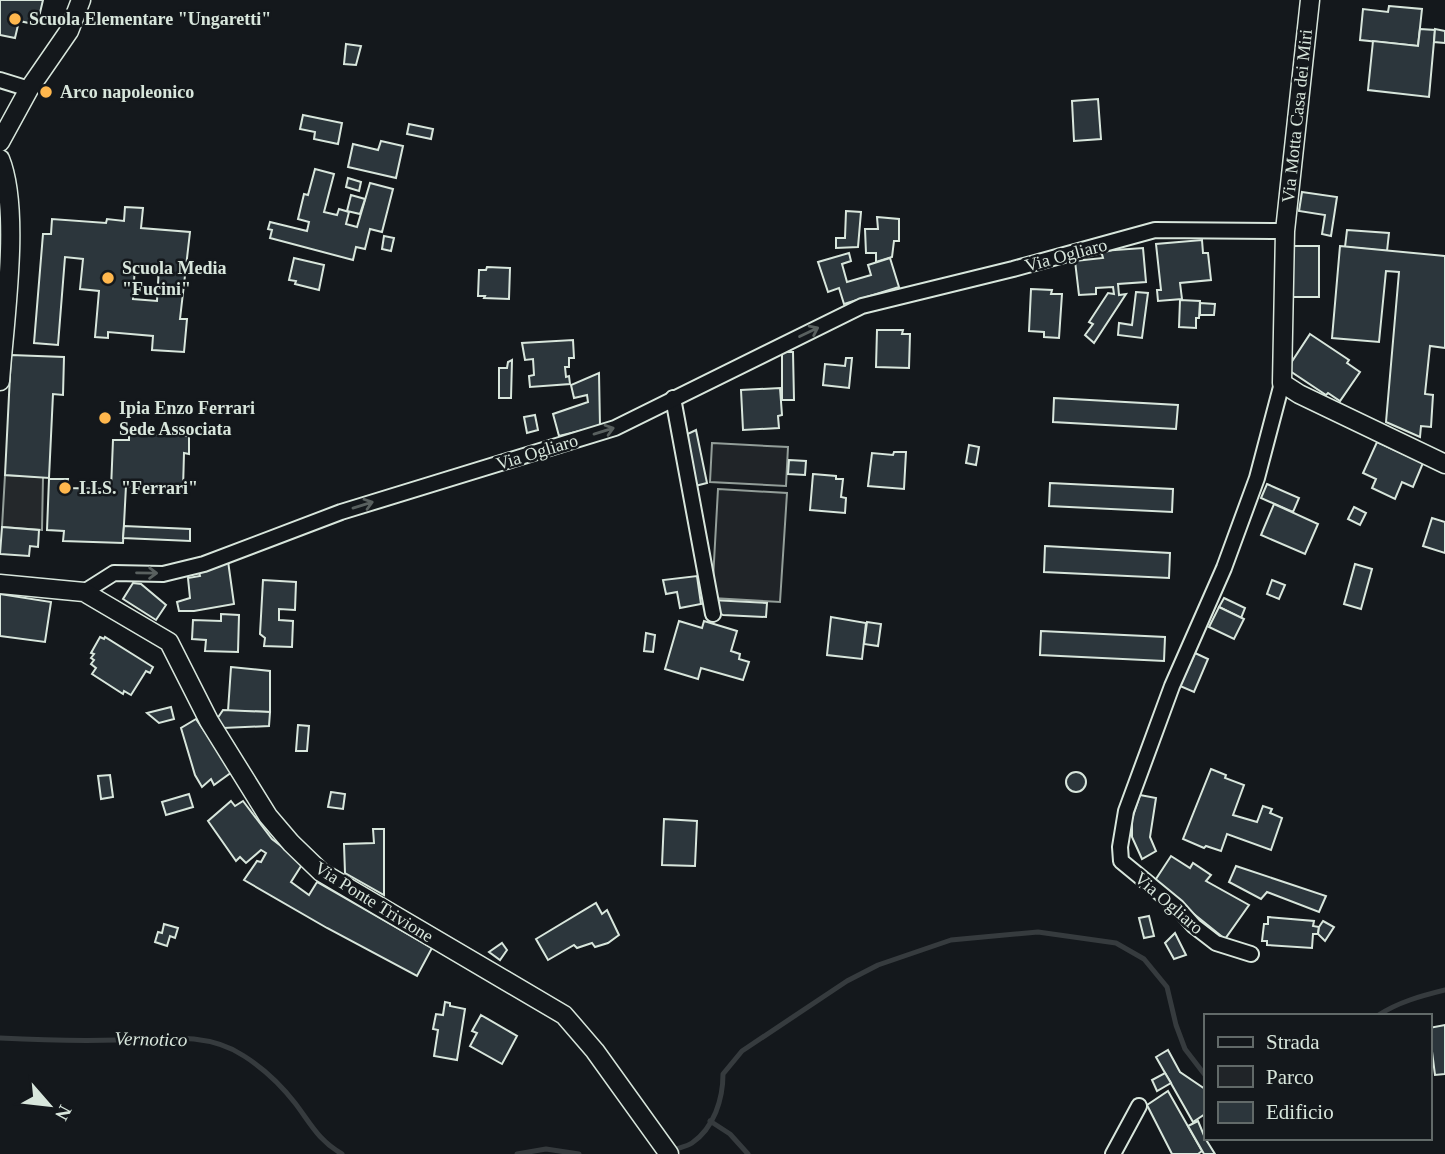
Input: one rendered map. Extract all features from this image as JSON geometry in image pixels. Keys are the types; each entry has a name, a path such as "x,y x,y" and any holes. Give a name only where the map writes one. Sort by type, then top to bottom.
{"street":[{"path":"0,142 29,89 69,31 81,0"},
{"name":"Via Motta Casa dei Miri","path":"1285,231 1310,0"},
{"path":"0,79 29,89"},
{"path":"0,159 7,175 0,381"},
{"name":"Via Ogliaro","path":"84,592 114,573 163,574 204,564 341,512 615,428 862,306 1155,230 1285,231 1282,383 1257,478 1224,568 1172,685 1126,811 1120,847 1121,861 1177,907 1194,926 1216,943 1251,954"},
{"path":"1282,383 1299,394 1445,464"},
{"path":"673,398 713,614"},
{"path":"0,584 84,592"},
{"name":"Via Ponte Trivione","path":"84,592 169,642 209,721 268,816 321,872 564,1015 596,1051 668,1154"},
{"path":"1113,1154 1139,1107"}],"green space":[{"path":"712,443 788,447 786,486 710,482"},
{"path":"718,489 787,493 780,602 712,598"}],"shaded area":[{"path":"5,475 43,477 42,530 2,527"}],"building":[{"name":"Scuola Elementare \"Ungaretti\"","path":"0,0 43,0 39,17 31,15 29,23 19,21 15,38 0,35"},
{"path":"1389,6 1422,9 1418,46 1360,40 1363,9 1388,12"},
{"path":"1420,29 1435,30 1429,97 1368,90 1373,41 1418,46"},
{"path":"1435,29 1445,31 1445,43 1434,42"},
{"path":"346,44 361,46 356,65 344,64"},
{"path":"1098,99 1101,139 1074,141 1072,101"},
{"path":"303,115 342,123 338,144 314,139 315,132 300,129"},
{"path":"409,124 433,129 431,139 407,134"},
{"path":"381,141 403,146 396,178 348,167 353,144 378,150"},
{"path":"315,169 334,174 324,212 337,215 339,209 349,212 346,224 357,227 370,183 393,189 382,232 370,229 365,249 356,247 353,260 270,238 270,222 307,231 309,222 298,219 304,194 308,195"},
{"path":"348,178 361,182 359,191 346,187"},
{"path":"1302,192 1337,197 1331,236 1322,234 1325,215 1299,211"},
{"path":"351,195 365,199 360,214 347,211"},
{"name":"Scuola Media \"Fucini\"","path":"125,207 143,208 141,228 190,232 180,319 187,319 184,352 152,350 153,336 108,332 108,338 95,337 99,291 80,289 83,259 65,257 58,345 34,343 43,234 51,234 52,219 106,223 107,219 124,221","holes":["135,265 159,266 157,301 133,299"]},
{"path":"846,211 861,212 858,247 836,248 836,238 845,238"},
{"path":"877,217 899,219 899,241 894,241 892,257 876,262 876,253 866,253 865,229 878,229"},
{"path":"1347,230 1389,233 1387,251 1345,247"},
{"path":"384,236 394,238 391,251 382,249"},
{"path":"1202,240 1203,253 1208,253 1211,280 1180,283 1182,299 1158,301 1157,290 1161,290 1156,244"},
{"path":"1285,246 1319,246 1319,297 1286,297"},
{"path":"1340,246 1445,256 1445,348 1430,346 1425,394 1433,395 1431,427 1421,426 1420,437 1386,422 1399,272 1386,271 1379,342 1332,338"},
{"path":"1143,248 1146,282 1118,284 1119,295 1126,294 1094,343 1085,335 1093,324 1089,322 1108,293 1114,294 1113,287 1096,288 1096,294 1079,295 1075,261 1103,258 1101,251"},
{"path":"849,253 851,261 842,264 847,282 871,275 868,265 890,258 899,287 844,304 839,288 828,292 818,262"},
{"path":"294,258 324,265 319,290 289,280"},
{"path":"487,267 510,268 509,299 478,296 479,270 486,270"},
{"path":"1031,289 1052,290 1051,294 1062,294 1059,338 1044,337 1044,332 1029,331"},
{"path":"1136,292 1148,293 1142,338 1118,335 1119,323 1132,325"},
{"path":"1180,300 1200,301 1196,328 1179,327"},
{"path":"1200,303 1215,304 1214,315 1200,315"},
{"path":"877,330 903,330 902,334 910,334 909,368 876,367"},
{"path":"1310,334 1349,360 1347,363 1360,372 1340,401 1287,369"},
{"path":"573,340 574,358 569,358 569,367 565,367 570,384 530,387 529,376 534,375 533,359 525,360 522,343"},
{"path":"782,352 793,352 794,400 782,400"},
{"path":"11,355 64,357 63,395 53,394 49,478 5,475"},
{"path":"846,358 852,358 849,388 823,385 825,364 845,366"},
{"path":"512,360 511,398 499,398 499,368 507,368 508,362"},
{"path":"599,373 600,426 559,436 553,414 588,402 587,395 574,398 571,385"},
{"path":"780,388 782,415 778,416 779,428 743,430 741,390"},
{"path":"1054,398 1178,405 1176,429 1053,422"},
{"path":"535,415 538,430 527,433 524,417"},
{"path":"696,430 707,483 691,487 679,438"},
{"name":"I.I.S. \"Ferrari\"","path":"129,434 189,436 189,454 184,453 183,489 126,486 123,543 63,541 64,531 47,530 49,479 68,479 67,488 111,489 113,440 129,440"},
{"path":"1377,442 1423,463 1413,487 1402,482 1395,499 1372,488 1376,479 1363,473"},
{"path":"969,445 979,447 976,465 966,463"},
{"path":"894,452 906,452 904,489 868,486 872,453 893,455"},
{"path":"789,460 806,461 805,475 788,474"},
{"path":"813,474 843,479 841,497 846,498 845,513 810,510"},
{"path":"1050,483 1173,489 1172,512 1049,506"},
{"path":"1267,484 1299,498 1293,512 1261,498"},
{"path":"1274,504 1318,524 1305,554 1261,535"},
{"path":"1354,507 1366,513 1360,525 1348,519"},
{"path":"1432,518 1445,522 1445,553 1423,546"},
{"path":"124,526 190,529 190,541 123,538"},
{"path":"2,527 39,530 38,547 30,546 29,556 0,554"},
{"path":"1045,546 1170,553 1169,578 1044,572"},
{"path":"228,561 234,604 179,611 177,602 190,598 188,578 200,576 199,572"},
{"path":"1355,564 1372,569 1361,609 1344,604"},
{"path":"697,576 701,604 680,608 677,592 666,594 663,580"},
{"path":"263,580 296,582 295,610 279,609 279,620 293,621 292,647 264,646 265,638 260,634"},
{"path":"1272,580 1285,585 1279,599 1267,594"},
{"path":"133,583 141,584 166,605 156,620 123,599"},
{"path":"0,594 51,602 45,642 0,636"},
{"path":"1224,598 1245,608 1241,618 1219,607"},
{"path":"712,600 767,603 766,617 723,615 716,611"},
{"path":"1219,607 1244,619 1234,639 1209,627"},
{"path":"221,614 239,615 238,652 205,651 206,640 192,639 193,620 221,621"},
{"path":"831,617 866,623 862,659 827,655"},
{"path":"679,621 702,628 704,621 737,631 731,651 740,654 739,659 749,662 743,680 701,668 698,679 665,669"},
{"path":"867,622 881,624 878,646 864,644"},
{"path":"1041,631 1165,637 1164,661 1040,655"},
{"path":"646,633 655,635 653,652 644,651"},
{"path":"100,637 105,637 153,667 150,673 146,671 131,695 124,691 123,694 92,674 96,668 91,664 94,654 91,653"},
{"path":"1195,653 1208,659 1194,692 1180,686"},
{"path":"231,667 270,671 270,712 228,711"},
{"path":"171,707 174,719 159,723 147,713"},
{"path":"223,710 270,712 269,726 223,728 217,719"},
{"path":"196,719 208,736 211,736 232,772 214,785 211,779 202,787 195,775 181,728"},
{"path":"298,725 309,726 307,751 296,751"},
{"path":"1211,769 1244,785 1233,815 1257,822 1263,806 1272,809 1270,813 1282,818 1271,850 1227,834 1221,851 1206,846 1204,848 1183,839"},
{"path":"1076,772 1083,775 1086,782 1083,789 1076,792 1069,789 1066,782 1069,775"},
{"path":"110,775 113,797 101,799 98,776"},
{"path":"331,792 345,794 343,809 328,807"},
{"path":"189,794 193,807 166,815 162,802"},
{"path":"1140,795 1156,798 1150,837 1156,851 1142,859 1132,837 1132,819"},
{"path":"231,801 235,806 243,801 272,839 303,863 291,882 309,895 317,882 432,948 417,976 244,880 266,853 261,850 246,863 240,857 236,861 208,821"},
{"path":"664,819 697,821 695,866 662,865"},
{"path":"373,829 384,829 384,895 345,873 344,844 374,843"},
{"path":"1171,856 1190,868 1193,863 1211,875 1206,881 1249,905 1225,939 1154,882"},
{"path":"1236,866 1326,896 1319,912 1267,892 1261,899 1229,882"},
{"path":"596,903 602,914 607,910 619,935 608,943 595,947 592,943 577,948 574,945 548,960 536,939"},
{"path":"1149,916 1154,936 1144,938 1139,918"},
{"path":"1268,917 1314,921 1313,926 1319,927 1318,934 1313,934 1312,948 1267,945 1267,941 1262,941 1264,924 1268,924"},
{"path":"1323,921 1334,927 1325,941 1318,934"},
{"path":"164,924 178,928 175,938 170,936 167,946 155,942 158,932 162,933"},
{"path":"1175,933 1186,955 1174,959 1165,943"},
{"path":"502,943 507,950 500,960 489,952"},
{"path":"445,1002 450,1003 450,1006 465,1009 457,1060 434,1056 438,1030 433,1029 436,1014 443,1015"},
{"path":"481,1015 517,1036 502,1064 470,1046 477,1033 472,1031"},
{"path":"1445,1025 1445,1074 1435,1075 1431,1028"},
{"path":"1168,1050 1180,1072 1204,1088 1204,1115 1193,1122 1156,1057"},
{"path":"1165,1073 1171,1083 1157,1091 1152,1080"},
{"path":"1168,1091 1202,1151 1198,1154 1172,1154 1147,1105"},
{"path":"1198,1121 1204,1140 1215,1154 1204,1154 1188,1126"}],"waterway":[{"path":"671,1151 692,1143 706,1129 719,1103 723,1074 742,1051 847,981 878,965 951,940 1038,932 1116,943 1144,959 1167,987 1185,1049 1204,1074"},
{"path":"1380,1014 1401,1003 1445,990"},
{"name":"Vernotico","path":"0,1038 183,1038 230,1048 278,1083 321,1137 342,1154"},
{"path":"710,1121 730,1134 748,1154"},
{"name":"Vernotico","path":"517,1154 546,1149 579,1154"}],"place":[{"name":"Scuola Elementare \"Ungaretti\"","path":"15,19"},
{"name":"Arco napoleonico","path":"46,92"},
{"name":"Scuola Media \"Fucini\"","path":"108,278"},
{"name":"Ipia Enzo Ferrari Sede Associata","path":"105,418"},
{"name":"I.I.S. \"Ferrari\"","path":"65,488"}]}
